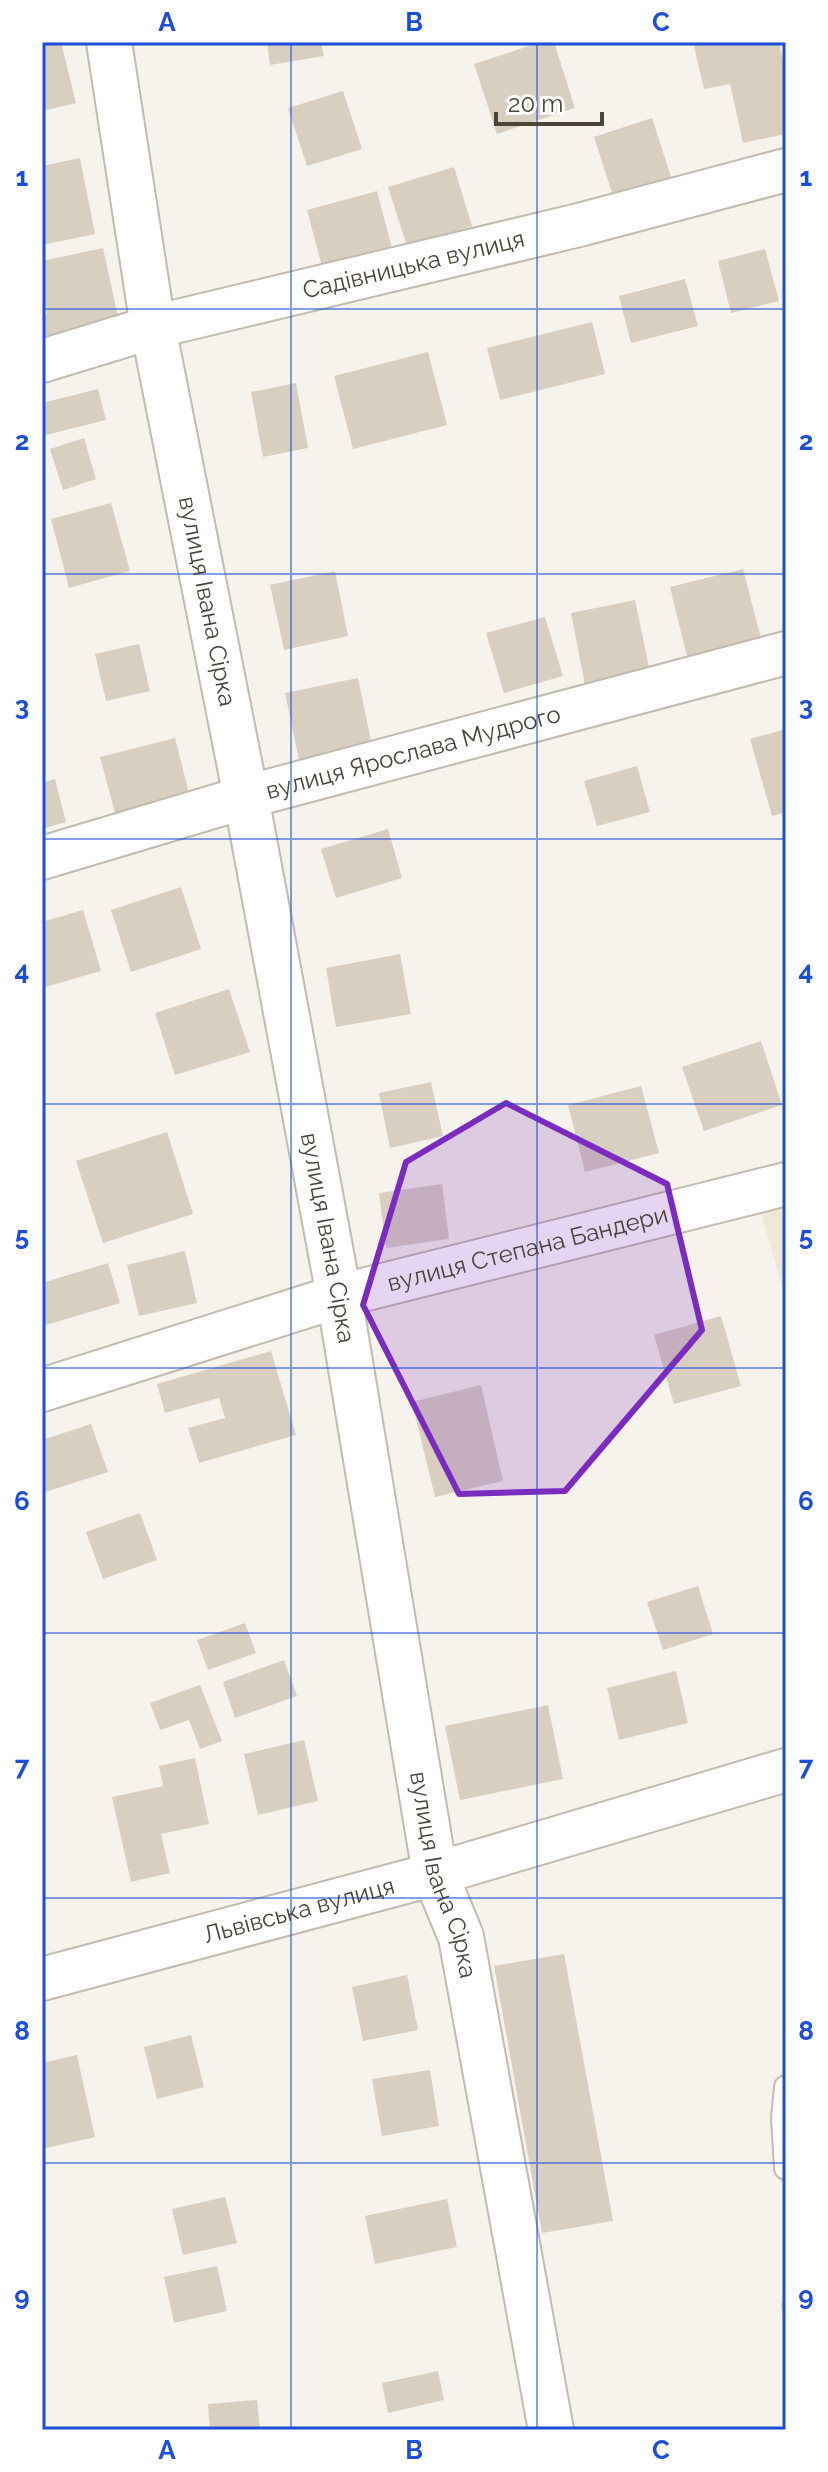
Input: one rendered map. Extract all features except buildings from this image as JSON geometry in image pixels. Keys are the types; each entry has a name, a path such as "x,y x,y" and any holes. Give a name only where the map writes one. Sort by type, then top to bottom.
{"street":[{"name":"вулиця Івана Сірка","path":"109,42 153,327 246,797 339,1296 435,1874 461,1937 551,2430"},
{"name":"Садівницька вулиця","path":"42,361 153,327 579,225 786,170"},
{"name":"вулиця Ярослава Мудрого","path":"42,858 246,797 786,653"},
{"name":"вулиця Степана Бандери","path":"42,1390 339,1296 786,1184"},
{"name":"Львівська вулиця","path":"42,1979 435,1874 786,1770"}],"lane":[{"path":"786,2087 783,2118 786,2168"}],"highlighted area":[{"path":"506,1103 667,1184 702,1330 565,1491 459,1494 363,1305 406,1162"}],"shaded area":[{"path":"786,1199 786,1300 759,1206"}]}
